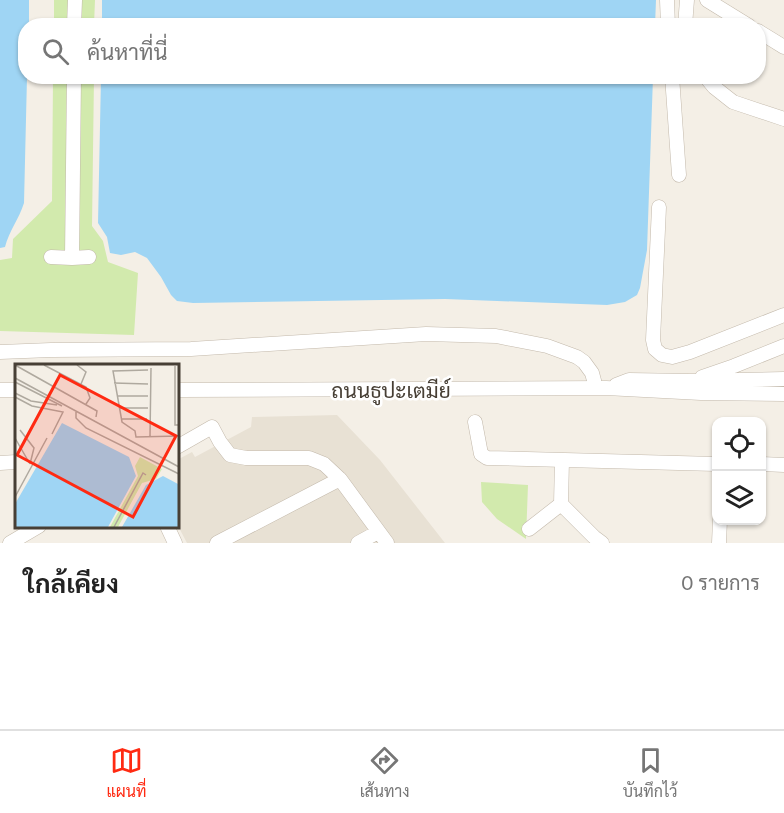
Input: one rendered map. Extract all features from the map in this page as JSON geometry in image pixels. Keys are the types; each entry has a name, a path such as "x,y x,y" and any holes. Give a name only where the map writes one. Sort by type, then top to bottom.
{"street":[{"path":"74,18 75,0"},
{"path":"667,0 668,18"},
{"path":"686,18 687,0"},
{"path":"707,0 736,18"},
{"path":"766,35 784,47"},
{"path":"72,258 74,84"},
{"path":"673,84 679,175"},
{"path":"712,84 733,102 784,119"},
{"path":"658,207 652,340 655,349 662,355 672,357 784,315"},
{"path":"51,257 89,257"},
{"path":"0,352 201,349 426,334 496,336 547,346 577,357 584,362 601,388"},
{"path":"688,381 784,346"},
{"path":"672,357 673,381"},
{"name":"ถนนธูปะเตมีย์","path":"601,388 629,380 784,379"},
{"name":"ถนนธูปะเตมีย์","path":"178,390 601,388 784,394"},
{"path":"475,422 481,454 487,458 712,464"},
{"path":"178,446 212,427 230,455 246,458 309,458 324,465 340,479 383,538 357,543"},
{"path":"562,460 561,504 602,543"},
{"path":"0,464 15,462"},
{"path":"766,464 784,465"},
{"path":"217,543 340,479"},
{"path":"529,530 561,504"},
{"path":"719,543 720,525"},
{"path":"10,543 36,528"},
{"path":"167,528 175,543"}],"shaded area":[{"path":"337,415 380,460 445,543 187,543 178,526 178,459 192,452 195,457 251,427 252,417"}],"green space":[{"path":"54,0 95,0 94,18 54,18"},
{"path":"53,84 94,84 92,226 103,241 108,262 138,273 134,335 0,331 0,260 12,258 13,239 52,201"},
{"path":"481,482 528,485 526,539 497,519 482,502"}],"water":[{"path":"0,0 29,0 29,18 18,18 18,84 27,84 24,203 5,247 0,248"},
{"path":"102,0 656,0 655,18 102,18"},
{"path":"101,84 653,84 647,250 640,288 637,295 625,302 607,305 445,299 193,303 177,301 147,258 135,252 121,255 110,253 107,237 98,223"}]}
